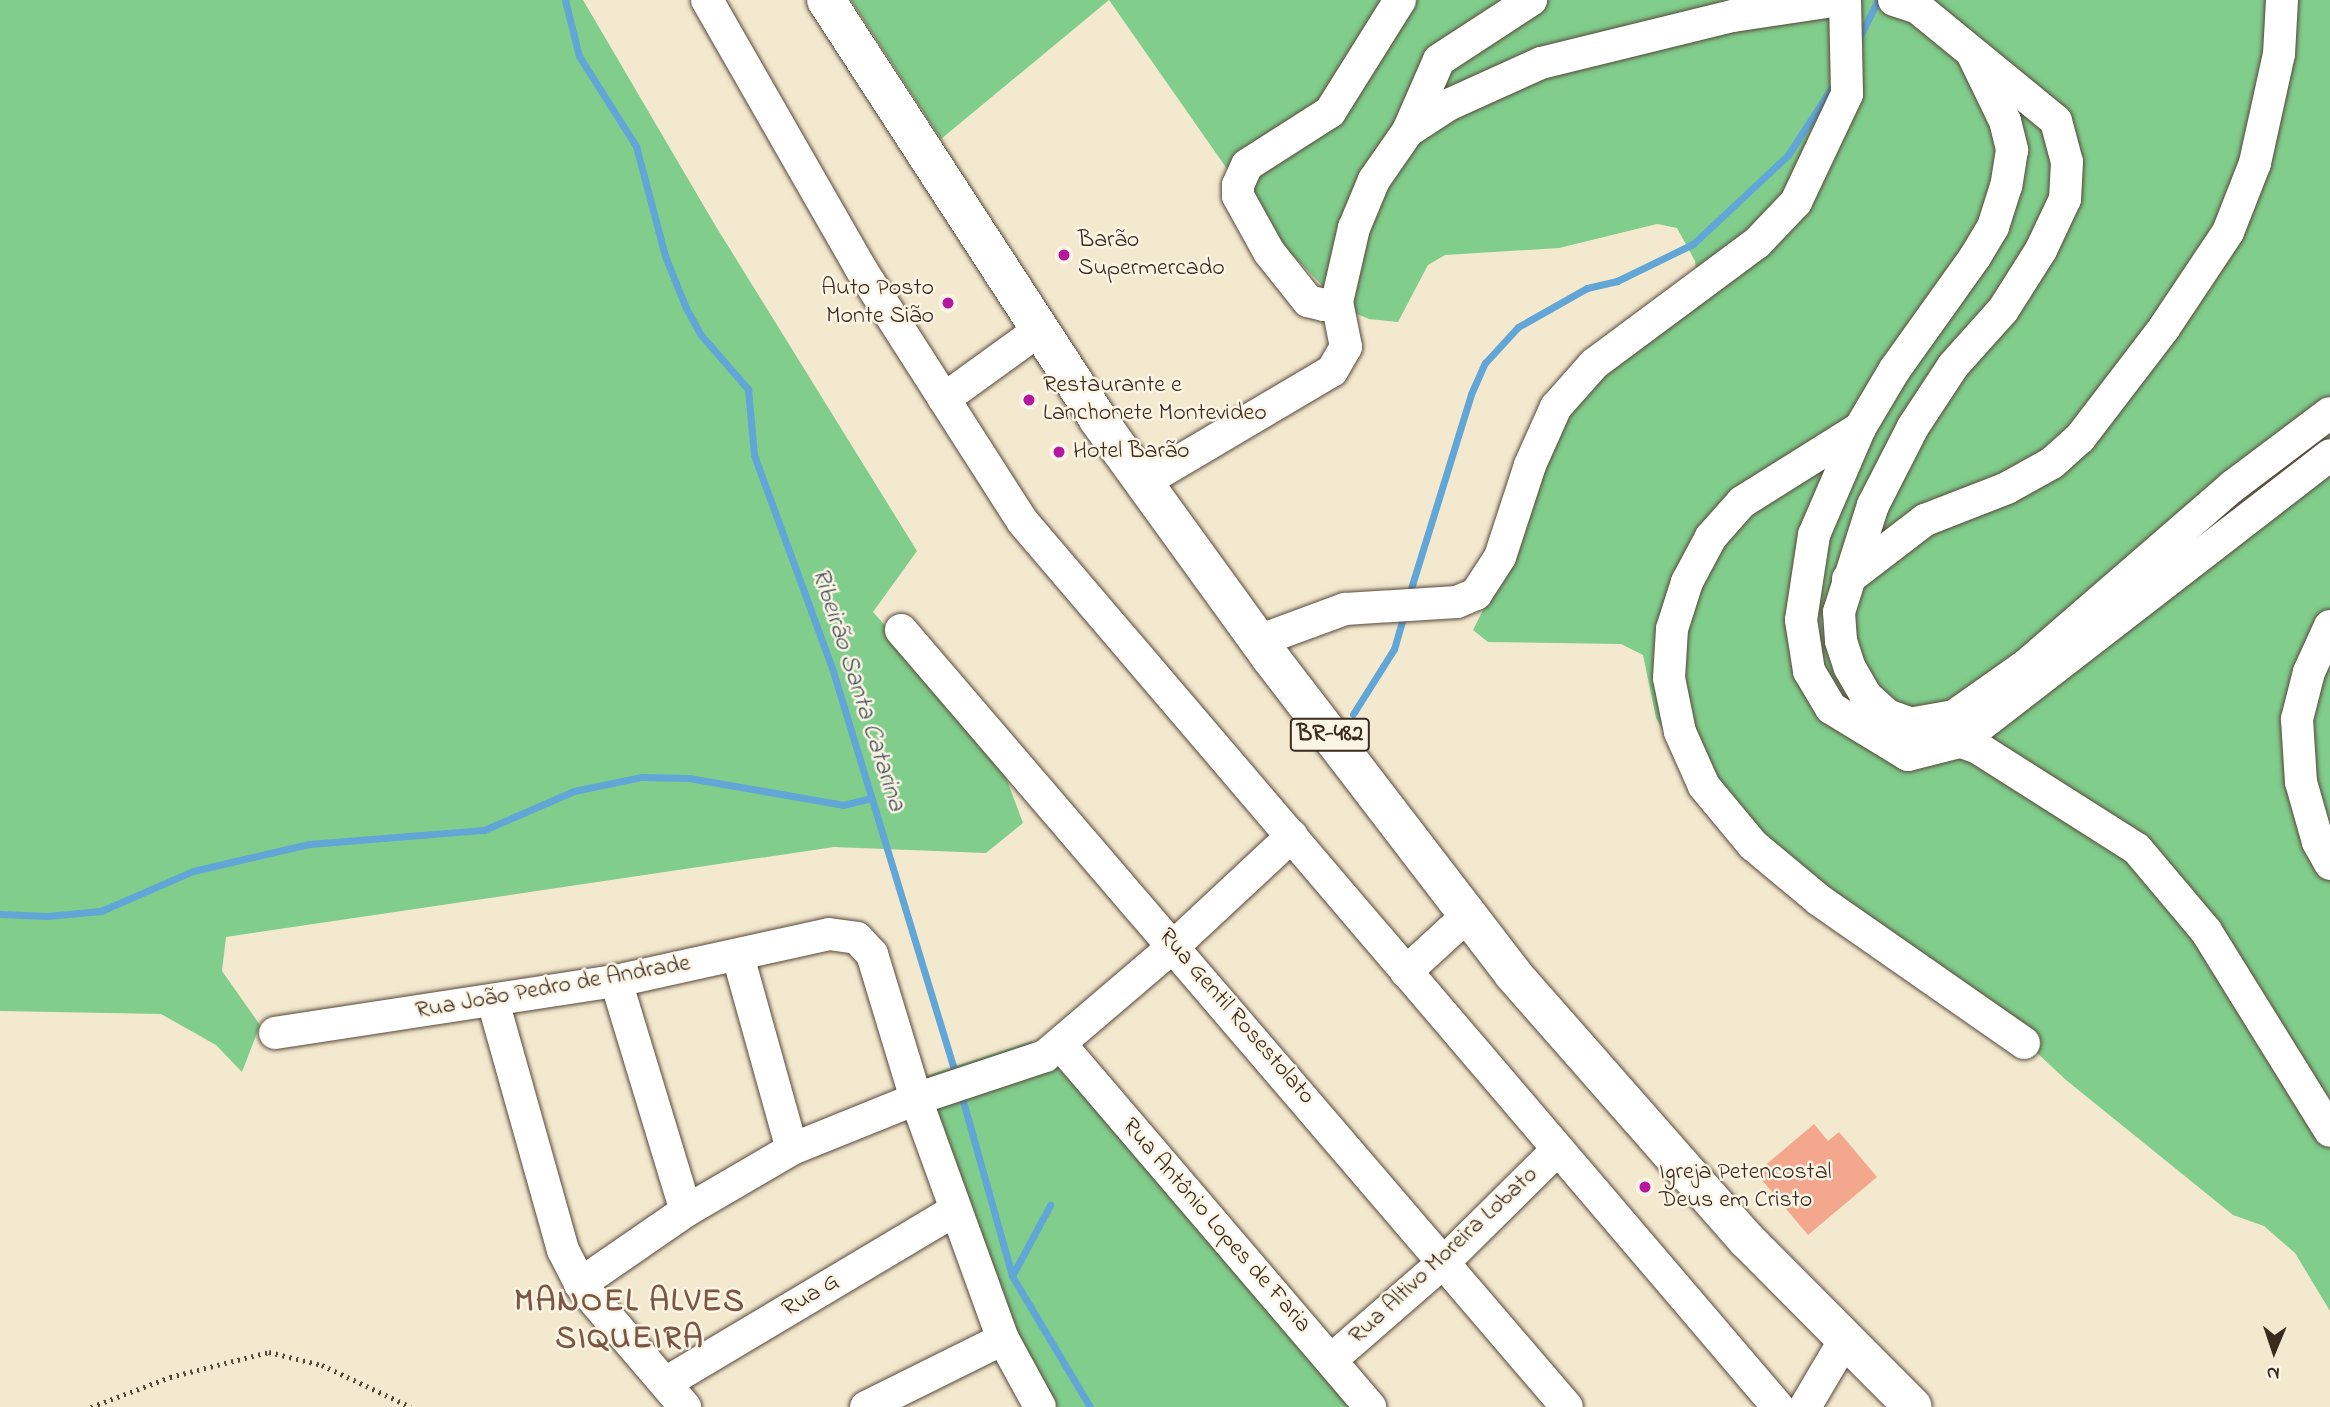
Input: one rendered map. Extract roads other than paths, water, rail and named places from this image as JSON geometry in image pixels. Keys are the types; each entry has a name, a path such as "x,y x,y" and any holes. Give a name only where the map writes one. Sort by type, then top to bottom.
{"highway":[{"name":"BR-482","path":"826,0 1038,331 1258,641 1468,915 1576,1047 1844,1341 1913,1407"}],"street":[{"path":"708,0 861,269 1023,522 1292,836 1556,1152 1777,1407"},
{"path":"1337,302 1308,301 1269,251 1238,196 1238,185 1247,165 1330,112 1400,0"},
{"path":"1144,482 1332,371 1346,347 1337,302 1354,228 1369,192 1408,131 1439,60 1531,0"},
{"path":"1258,641 1345,609 1457,602 1476,594 1500,557 1530,466 1556,407 1594,364 1757,243 1796,202 1847,94 1842,0 1733,16 1541,63 1448,105 1408,131"},
{"path":"1894,0 1918,8 2056,121 2067,162 2065,199 2041,250 2003,310 1953,366 1913,427 1873,505 1839,612 1841,641 1850,668 1866,696 1886,715 1978,748 2137,849 2206,931 2330,1130"},
{"path":"1848,579 1925,520 2007,488 2052,463 2080,438 2164,328 2228,232 2255,163 2279,54 2282,0"},
{"path":"1971,50 2005,121 2012,150 2006,186 1993,227 1975,257 1895,369 1860,428 1814,535 1801,620 1809,671 1831,708 1908,755 1959,742 2330,455"},
{"path":"944,399 1038,331"},
{"path":"1909,724 1954,716 2016,673 2232,486 2330,413"},
{"path":"1860,428 1742,502 1711,537 1687,582 1672,629 1668,678 1680,732 1704,786 1753,845 1819,900 2024,1043"},
{"path":"2330,626 2309,672 2297,719 2301,782 2318,842 2330,864"},
{"name":"Rua Gentil Rosestolato","path":"901,630 1446,1260 1567,1407"},
{"path":"580,1284 686,1211 792,1150 945,1088 1045,1055 1061,1045 1175,945 1292,836"},
{"path":"1406,972 1468,915"},
{"name":"Rua João Pedro de Andrade","path":"275,1033 616,981 829,934 857,938 872,954 945,1088"},
{"path":"738,956 792,1150"},
{"path":"616,981 686,1211"},
{"path":"493,1001 545,1195 563,1250 580,1284 676,1395"},
{"name":"Rua Antônio Lopes de Faria","path":"1061,1045 1370,1407"},
{"path":"945,1088 955,1210 1003,1339 1040,1407"},
{"name":"Rua Altivo Moreira Lobato","path":"1331,1360 1446,1260 1556,1152"},
{"name":"Rua G","path":"676,1395 955,1210"},
{"path":"866,1407 1003,1339"},
{"path":"1805,1407 1844,1341"}],"waterway":[{"name":"Ribeirão Santa Catarina","path":"565,0 579,56 636,146 665,256 686,308 701,335 748,389 754,455 833,671 957,1079"},
{"path":"1858,40 1878,0"},
{"path":"1408,598 1471,394 1485,363 1518,327 1587,288 1617,281 1693,244 1788,155 1836,81"},
{"path":"1353,714 1394,649 1404,613"},
{"path":"0,914 47,916 101,911 193,871 309,844 484,830 574,791 641,777 689,778 843,805 871,798"},
{"name":"Ribeirão Santa Catarina","path":"961,1094 1012,1276 1090,1407"},
{"path":"1012,1276 1050,1205"}],"place":[{"name":"Barão Supermercado","path":"1064,255"},
{"name":"Auto Posto Monte Sião","path":"948,303"},
{"name":"Restaurante e Lanchonete Montevideo","path":"1029,400"},
{"name":"Hotel Barão","path":"1059,452"},
{"name":"Igreja Petencostal Deus em Cristo","path":"1645,1187"}],"district":[{"name":"MANOEL ALVES SIQUEIRA","path":"630,1322"}]}
